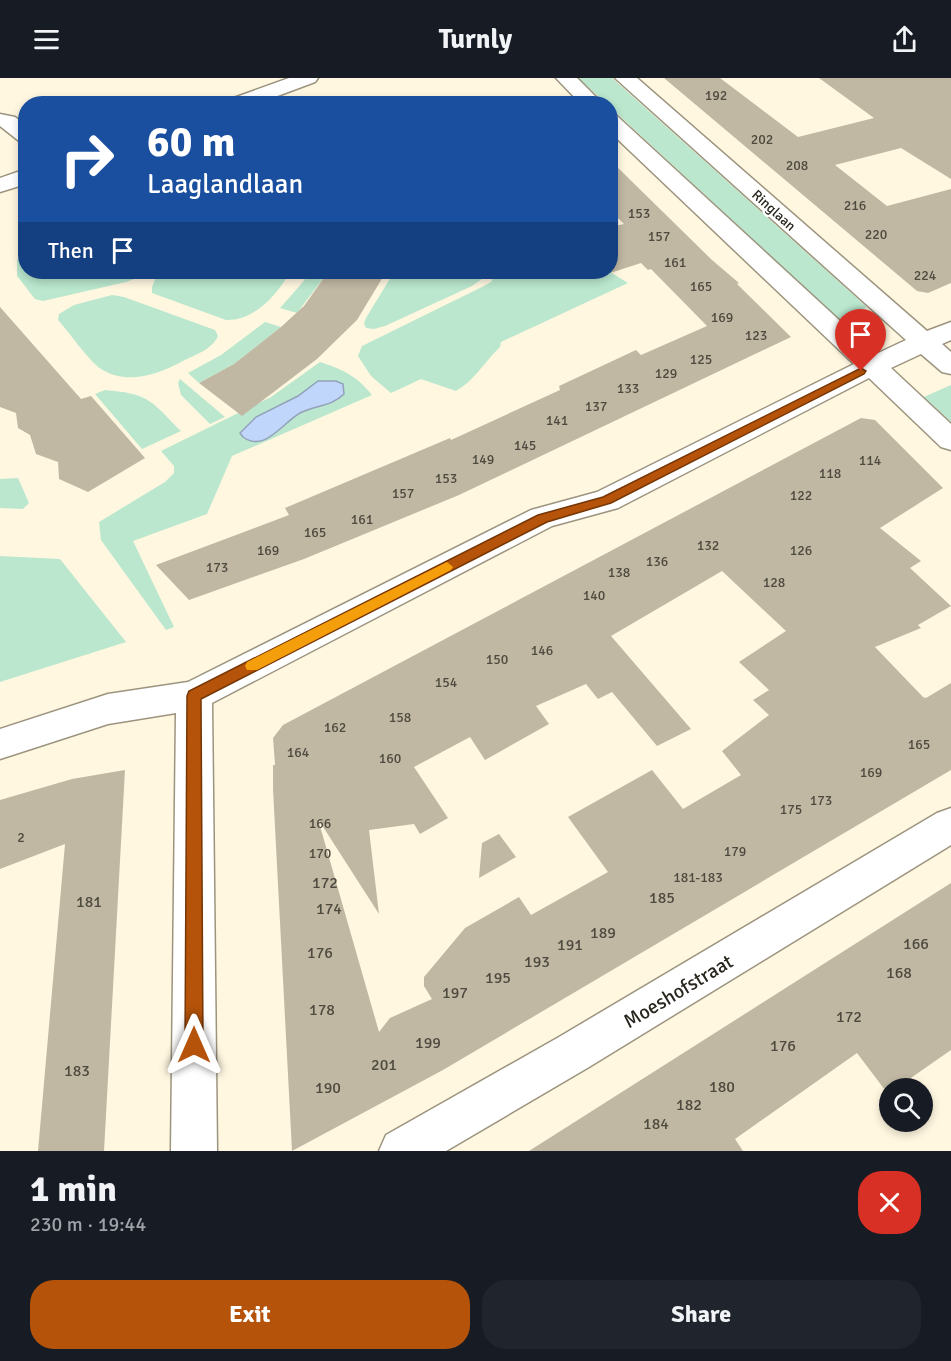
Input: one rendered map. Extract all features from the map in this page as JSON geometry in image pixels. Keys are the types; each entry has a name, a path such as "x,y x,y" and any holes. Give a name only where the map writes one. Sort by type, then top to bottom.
{"street":[{"path":"257,96 308,78"},
{"path":"566,78 585,96"},
{"name":"Ringlaan","path":"625,78 951,366"},
{"path":"0,120 8,121 18,130"},
{"path":"618,128 951,440"},
{"path":"0,185 18,179"},
{"path":"0,744 108,709 194,696 542,519 607,500 872,366 951,330"},
{"path":"194,696 194,1151"},
{"name":"Moeshofstraat","path":"402,1151 584,1046 951,825"}],"green space":[{"path":"578,78 612,78 867,307 841,321 618,114 618,96 598,96"},
{"path":"618,277 628,283 501,342 500,347 474,376 456,391 421,379 391,393 371,376 358,356 362,346 491,282 493,279 618,279"},
{"path":"19,279 134,279 43,301 35,299"},
{"path":"155,279 285,279 264,305 246,316 226,320 152,293"},
{"path":"305,279 323,279 297,313 280,308"},
{"path":"390,279 482,279 472,286 385,326 374,329 366,328 364,323"},
{"path":"112,295 124,297 215,330 218,336 212,345 202,352 162,371 131,377 111,374 90,359 58,320 59,314 74,305"},
{"path":"265,322 281,327 234,364 199,383 188,373 221,355"},
{"path":"320,362 349,374 372,395 232,456 207,514 133,541 174,627 166,630 101,540 99,522 165,482 174,473 174,466 161,451 271,397"},
{"path":"180,379 225,417 210,424 181,395 178,383"},
{"path":"951,385 951,422 924,397"},
{"path":"105,390 132,394 148,400 181,431 142,449 95,394"},
{"path":"18,478 29,503 23,509 0,508 0,479"},
{"path":"0,556 60,559 126,642 0,682"}],"water":[{"path":"318,381 336,381 343,384 344,394 328,404 300,413 266,439 251,441 240,433 256,417 298,396"}],"building":[{"path":"664,78 720,78 798,137 874,118 819,78 951,78 951,179 901,148 835,165 887,206 951,189 951,283 928,293 917,291"},
{"path":"618,168 712,260 739,283 737,284 791,337 459,495 304,559 189,600 156,565 289,515 285,508 450,438 451,440 560,390 559,386 636,350 641,355 707,326 651,269 648,270 641,263 618,270 618,225 624,224 618,218"},
{"path":"323,279 382,279 357,320 317,359 242,416 199,383 234,364 304,306"},
{"path":"0,307 81,399 91,396 145,458 88,492 59,479 58,462 36,454 30,435 18,428 16,413 0,407"},
{"path":"861,418 875,420 943,488 880,528 921,561 910,568 951,606 918,625 921,628 875,647 923,697 926,698 951,683 951,770 443,1070 292,1151 273,789 273,765 275,765 273,738 283,725","holes":["722,571 786,631 739,662 769,690 753,700 769,715 722,751 741,775 683,809 652,770 568,817 608,872 531,915 519,897 465,928 424,977 424,986 432,999 390,1018 379,1032 318,819 379,914 369,830 414,824 420,834 448,818 414,767 470,737 485,760 549,724 536,706 586,684 598,699 612,692 657,746 691,729 611,636"]},
{"path":"125,770 104,1151 38,1151 65,844 0,869 0,800 72,779"},
{"path":"499,834 516,857 479,878 482,843"},
{"path":"951,883 951,1050 911,1078 879,1078 879,1082 857,1053 735,1139 743,1151 529,1151"}],"slow traffic":[{"path":"252,666 447,567"}],"route":[{"path":"194,1045 194,696 542,519 607,500 861,371"}]}
